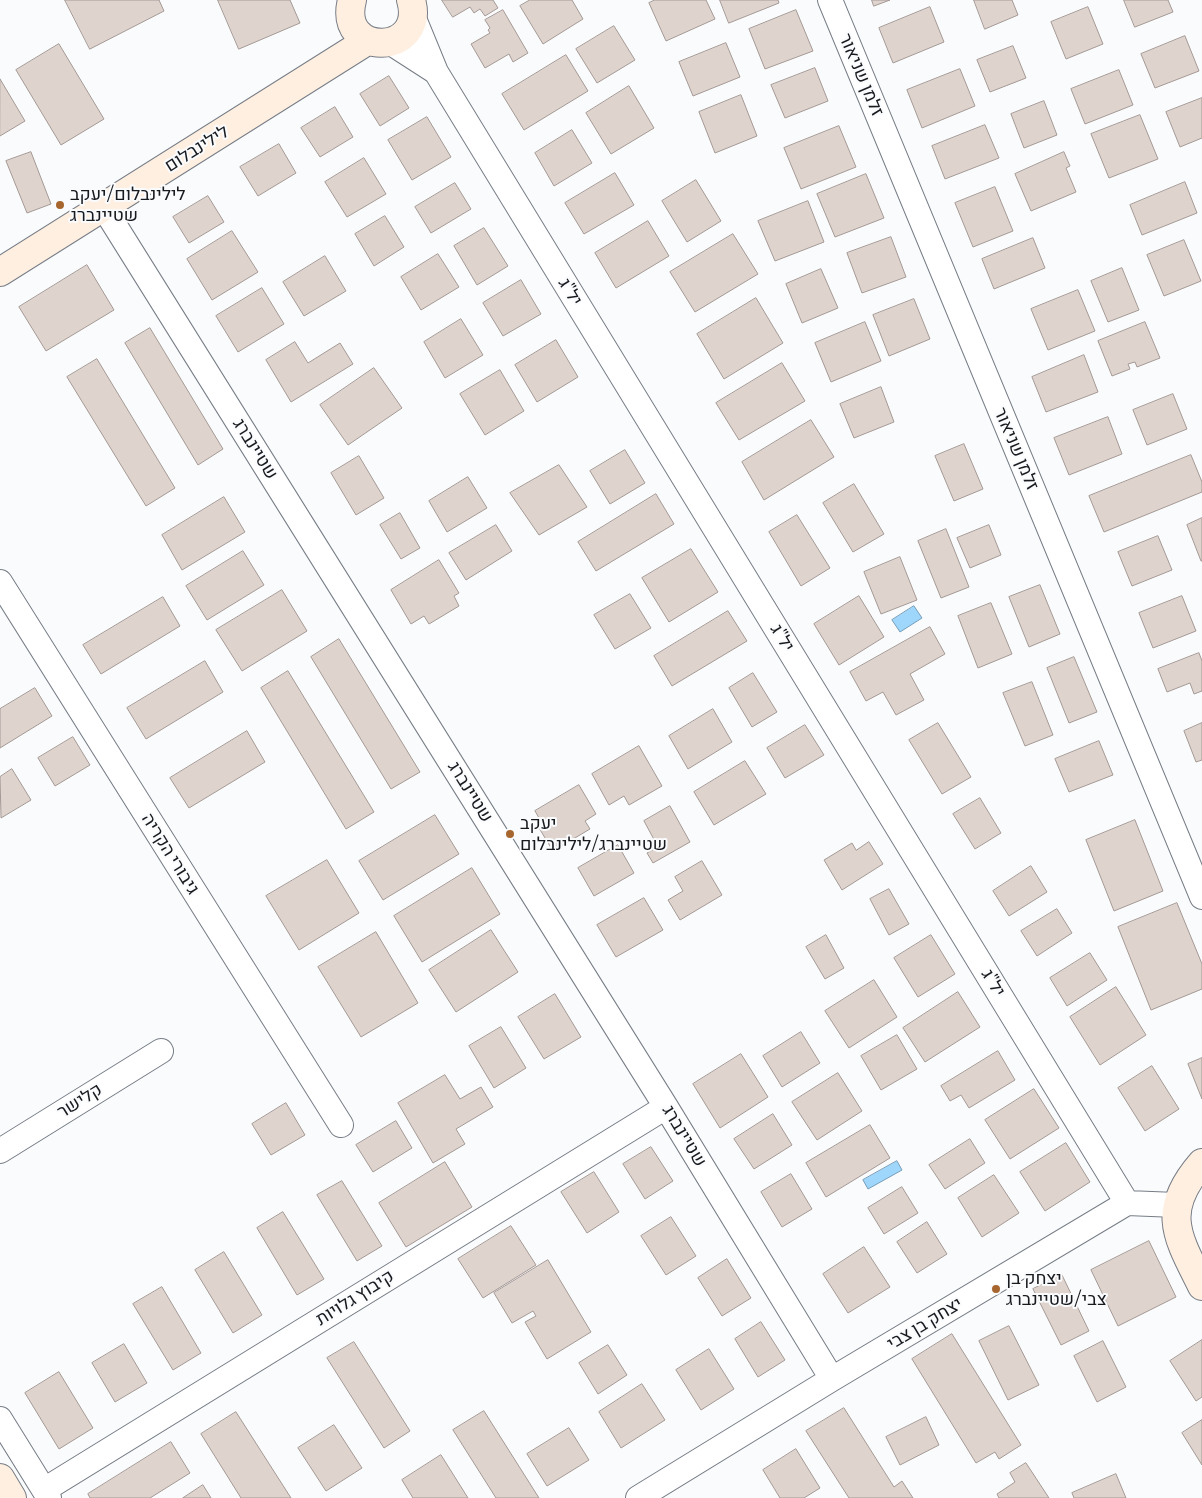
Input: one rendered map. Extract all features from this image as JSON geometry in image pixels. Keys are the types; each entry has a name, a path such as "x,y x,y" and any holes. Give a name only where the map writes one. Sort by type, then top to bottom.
{"street":[{"path":"352,0 350,20 360,35 379,42"},
{"name":"זלמן שניאור","path":"830,0 1202,897"},
{"name":"לילינבלום","path":"0,272 379,42 402,37 410,27 412,8"},
{"name":"יל\"ג","path":"412,8 436,72 1127,1203"},
{"name":"יל\"ג","path":"379,42 436,72"},
{"name":"שטיינברג","path":"104,208 666,1107 832,1379"},
{"name":"גיבורי הקריה","path":"0,582 341,1125"},
{"name":"קלישר","path":"0,1151 160,1051"},
{"name":"קיבוץ גלויות","path":"46,1494 666,1107"},
{"path":"1202,1163 1188,1178 1176,1205 1176,1222 1181,1244 1202,1286"},
{"path":"1127,1203 1176,1205"},
{"name":"יצחק בן צבי","path":"638,1498 832,1379 1127,1203"},
{"path":"0,1419 46,1494"},
{"path":"0,1478 12,1498"}],"water":[{"path":"914,606 922,618 900,632 892,620"},
{"path":"897,1161 902,1170 868,1189 863,1180"}],"building":[{"path":"65,0 159,0 164,11 90,49"},
{"path":"218,0 290,0 300,23 239,49"},
{"path":"442,0 493,0 498,8 485,16 480,9 474,13 470,7 453,17"},
{"path":"530,0 572,0 583,19 543,44 520,6"},
{"path":"655,0 706,0 715,19 666,41 649,3"},
{"path":"720,0 778,0 779,3 729,23"},
{"path":"872,0 890,0 874,6"},
{"path":"974,0 1012,0 1018,15 985,29"},
{"path":"1124,0 1168,0 1173,12 1135,27"},
{"path":"930,7 944,42 893,63 879,28"},
{"path":"1088,7 1103,44 1066,59 1051,22"},
{"path":"503,10 528,53 513,62 509,54 485,68 471,44 490,33 488,30 490,28 485,20"},
{"path":"796,10 813,51 765,69 749,29"},
{"path":"614,26 635,60 597,83 576,49"},
{"path":"1185,36 1199,71 1155,88 1141,54"},
{"path":"726,43 740,77 693,96 679,62"},
{"path":"59,44 104,119 61,145 16,70"},
{"path":"1013,46 1026,78 990,92 977,60"},
{"path":"566,55 588,91 524,130 502,94"},
{"path":"815,68 828,101 785,118 771,85"},
{"path":"960,69 975,106 922,128 907,90"},
{"path":"1119,70 1133,105 1085,124 1071,89"},
{"path":"389,76 409,108 380,126 360,94"},
{"path":"0,79 25,121 0,136"},
{"path":"629,86 654,128 611,154 586,113"},
{"path":"741,95 757,136 715,153 699,112"},
{"path":"1202,98 1202,138 1180,147 1166,112"},
{"path":"1044,101 1057,135 1024,148 1011,114"},
{"path":"335,107 353,137 320,157 301,128"},
{"path":"1140,115 1158,159 1109,178 1091,134"},
{"path":"427,117 451,157 412,180 388,140"},
{"path":"985,125 999,158 945,179 932,146"},
{"path":"839,126 856,167 801,189 784,148"},
{"path":"572,130 592,163 554,186 535,153"},
{"path":"279,144 296,173 258,196 240,167"},
{"path":"31,152 51,204 27,213 6,161"},
{"path":"1064,152 1070,166 1066,168 1076,192 1031,211 1015,174"},
{"path":"364,158 386,194 347,217 325,182"},
{"path":"615,173 634,205 584,234 565,203"},
{"path":"866,174 884,218 835,237 817,194"},
{"path":"696,180 721,221 687,242 662,201"},
{"path":"1185,182 1197,213 1142,235 1130,205"},
{"path":"455,183 471,209 431,233 415,207"},
{"path":"995,187 1013,231 973,247 955,203"},
{"path":"208,196 224,222 189,243 173,217"},
{"path":"808,201 824,242 775,261 758,221"},
{"path":"385,216 404,247 374,266 355,234"},
{"path":"648,221 669,256 616,288 595,253"},
{"path":"484,228 508,266 477,285 454,246"},
{"path":"232,231 258,272 212,300 187,259"},
{"path":"733,234 758,274 695,312 670,272"},
{"path":"891,237 906,277 862,293 847,253"},
{"path":"1033,238 1045,268 994,289 982,259"},
{"path":"1184,240 1201,281 1164,296 1147,255"},
{"path":"438,254 459,287 421,310 401,277"},
{"path":"325,256 346,291 304,316 283,282"},
{"path":"87,265 114,310 46,351 19,307"},
{"path":"1122,268 1139,310 1108,322 1091,281"},
{"path":"821,269 838,308 802,323 786,284"},
{"path":"521,280 541,314 503,336 483,303"},
{"path":"262,288 284,324 238,352 216,316"},
{"path":"1078,290 1095,331 1048,350 1031,309"},
{"path":"756,298 783,343 724,379 697,334"},
{"path":"914,299 930,339 889,356 873,315"},
{"path":"461,319 483,355 445,378 424,342"},
{"path":"865,322 881,361 831,382 815,343"},
{"path":"1145,322 1160,358 1137,367 1135,362 1128,364 1130,369 1112,376 1098,341"},
{"path":"150,328 223,449 198,465 125,343"},
{"path":"556,340 578,377 537,402 515,365"},
{"path":"295,342 308,363 340,343 353,364 291,402 266,360"},
{"path":"1084,355 1098,392 1046,412 1032,377"},
{"path":"97,359 175,488 146,506 67,377"},
{"path":"782,363 805,401 739,440 716,403"},
{"path":"374,368 402,408 348,445 320,405"},
{"path":"500,370 524,411 485,435 460,394"},
{"path":"881,387 894,422 854,438 840,404"},
{"path":"1173,394 1187,429 1147,445 1133,410"},
{"path":"1108,417 1122,454 1069,475 1054,438"},
{"path":"811,420 834,457 764,500 742,462"},
{"path":"964,444 983,489 954,501 935,456"},
{"path":"625,450 645,483 610,504 590,471"},
{"path":"1191,455 1202,482 1202,492 1104,532 1089,496"},
{"path":"359,456 384,498 356,515 331,473"},
{"path":"559,465 587,507 539,535 510,493"},
{"path":"468,477 487,508 447,532 429,501"},
{"path":"854,484 884,534 853,552 823,503"},
{"path":"656,494 674,524 596,571 578,542"},
{"path":"224,497 245,532 182,570 162,535"},
{"path":"400,513 420,548 401,559 380,525"},
{"path":"797,515 830,568 801,586 769,532"},
{"path":"1202,518 1202,561 1201,561 1187,525"},
{"path":"496,525 512,551 466,580 449,553"},
{"path":"989,525 1001,555 970,568 957,538"},
{"path":"946,529 969,587 941,598 918,541"},
{"path":"1158,536 1172,570 1132,586 1118,552"},
{"path":"691,549 718,592 669,622 642,578"},
{"path":"243,551 264,585 207,620 186,586"},
{"path":"900,557 917,600 881,614 864,572"},
{"path":"439,560 459,593 454,596 459,606 429,624 424,616 411,624 391,590"},
{"path":"1040,585 1060,634 1029,647 1009,597"},
{"path":"282,590 307,631 242,671 216,630"},
{"path":"630,594 651,628 615,649 594,615"},
{"path":"859,596 884,637 839,665 814,624"},
{"path":"1182,596 1196,631 1153,648 1139,613"},
{"path":"163,597 180,626 101,674 83,645"},
{"path":"991,603 1012,654 978,668 958,616"},
{"path":"728,611 747,641 672,686 654,656"},
{"path":"930,627 945,654 910,674 924,700 896,715 883,692 866,701 850,672"},
{"path":"339,639 420,772 391,789 311,657"},
{"path":"1199,653 1202,661 1202,691 1194,694 1190,683 1167,692 1158,669"},
{"path":"1074,657 1097,712 1069,723 1047,668"},
{"path":"205,661 223,692 146,739 127,708"},
{"path":"288,671 374,812 346,829 261,688"},
{"path":"753,673 777,712 752,727 729,688"},
{"path":"1032,682 1053,735 1025,746 1003,693"},
{"path":"35,688 52,716 0,748 0,709"},
{"path":"713,709 732,742 688,769 669,736"},
{"path":"938,723 971,777 942,794 909,740"},
{"path":"1202,723 1202,760 1196,762 1184,731"},
{"path":"805,725 824,755 785,778 767,748"},
{"path":"247,731 265,762 189,808 170,778"},
{"path":"73,737 90,765 55,786 38,758"},
{"path":"1099,741 1113,775 1069,792 1055,759"},
{"path":"639,746 662,786 629,805 624,796 609,805 592,774"},
{"path":"745,761 766,794 714,825 694,792"},
{"path":"12,769 31,800 1,818 0,777"},
{"path":"579,785 596,814 585,821 590,829 553,851 539,828 543,825 535,811"},
{"path":"980,798 1001,833 975,849 953,814"},
{"path":"670,806 690,842 653,863 647,853 658,847 644,821"},
{"path":"435,815 459,854 383,900 359,861"},
{"path":"1135,820 1163,891 1114,911 1086,840"},
{"path":"869,842 883,864 842,890 824,860 852,843 856,850"},
{"path":"618,845 634,873 594,896 578,868"},
{"path":"327,860 359,913 299,950 266,896"},
{"path":"702,861 722,895 680,920 668,900 683,891 675,877"},
{"path":"1031,866 1047,892 1009,916 993,891"},
{"path":"472,868 500,914 422,962 394,916"},
{"path":"889,889 909,924 889,935 870,899"},
{"path":"644,898 663,930 616,957 597,925"},
{"path":"1177,903 1202,964 1202,989 1151,1010 1118,927"},
{"path":"1057,909 1072,933 1037,956 1021,931"},
{"path":"491,930 518,972 456,1012 429,970"},
{"path":"376,932 418,1003 361,1037 318,967"},
{"path":"826,935 844,968 825,979 806,947"},
{"path":"931,935 955,974 918,997 894,958"},
{"path":"1090,953 1107,980 1067,1006 1050,978"},
{"path":"874,980 897,1017 849,1048 825,1011"},
{"path":"1116,987 1146,1035 1100,1065 1070,1017"},
{"path":"958,992 980,1027 925,1062 903,1028"},
{"path":"555,994 581,1037 544,1059 518,1017"},
{"path":"501,1027 526,1068 494,1088 469,1046"},
{"path":"801,1032 820,1063 782,1087 763,1056"},
{"path":"897,1035 917,1069 881,1090 861,1056"},
{"path":"998,1051 1015,1080 969,1108 961,1095 950,1101 941,1086"},
{"path":"741,1054 768,1097 720,1128 693,1084"},
{"path":"1202,1058 1202,1099 1188,1064"},
{"path":"1152,1066 1179,1109 1145,1131 1118,1088"},
{"path":"838,1073 862,1111 817,1140 792,1102"},
{"path":"445,1075 460,1099 481,1087 493,1107 456,1129 465,1144 433,1163 398,1103"},
{"path":"1034,1089 1059,1128 1010,1159 985,1120"},
{"path":"286,1103 305,1135 271,1155 252,1124"},
{"path":"773,1114 792,1145 754,1169 734,1139"},
{"path":"396,1121 412,1148 373,1172 356,1145"},
{"path":"870,1125 890,1158 826,1197 806,1163"},
{"path":"970,1139 985,1163 945,1189 929,1165"},
{"path":"1066,1143 1090,1182 1045,1211 1020,1172"},
{"path":"651,1147 673,1181 645,1199 623,1164"},
{"path":"445,1162 472,1207 406,1247 379,1203"},
{"path":"594,1172 619,1212 587,1233 561,1192"},
{"path":"791,1174 812,1209 782,1227 761,1192"},
{"path":"994,1175 1019,1213 982,1237 958,1198"},
{"path":"342,1181 382,1246 357,1261 317,1195"},
{"path":"902,1187 918,1213 884,1234 868,1208"},
{"path":"283,1212 324,1279 297,1295 257,1228"},
{"path":"671,1217 696,1256 666,1275 641,1236"},
{"path":"927,1222 947,1254 917,1273 897,1242"},
{"path":"511,1226 536,1265 483,1298 458,1259"},
{"path":"1149,1241 1176,1297 1118,1326 1091,1270"},
{"path":"864,1247 890,1287 848,1313 823,1274"},
{"path":"224,1252 262,1315 233,1333 195,1270"},
{"path":"727,1259 751,1298 722,1316 698,1278"},
{"path":"548,1260 591,1332 547,1359 525,1322 536,1316 533,1311 512,1323 494,1293"},
{"path":"1062,1275 1089,1331 1061,1345 1033,1289"},
{"path":"162,1287 201,1353 173,1370 133,1304"},
{"path":"761,1322 785,1360 758,1377 735,1339"},
{"path":"1009,1326 1039,1385 1008,1400 979,1341"},
{"path":"952,1334 1021,1445 999,1459 995,1452 976,1463 912,1359"},
{"path":"1202,1340 1202,1397 1196,1401 1170,1361"},
{"path":"1103,1341 1126,1387 1097,1402 1074,1356"},
{"path":"354,1342 410,1431 384,1448 327,1358"},
{"path":"124,1344 147,1383 115,1402 92,1363"},
{"path":"608,1345 627,1375 598,1394 579,1363"},
{"path":"709,1349 734,1389 701,1410 676,1370"},
{"path":"59,1372 93,1428 59,1449 25,1393"},
{"path":"642,1384 665,1420 621,1448 599,1412"},
{"path":"844,1408 894,1487 902,1481 913,1498 849,1498 806,1431"},
{"path":"484,1411 539,1498 496,1498 453,1430"},
{"path":"236,1412 291,1498 241,1498 201,1434"},
{"path":"926,1417 939,1445 900,1465 886,1437"},
{"path":"1202,1420 1202,1465 1182,1433"},
{"path":"334,1425 362,1468 326,1491 298,1448"},
{"path":"569,1428 589,1460 547,1486 527,1454"},
{"path":"171,1442 190,1473 150,1498 90,1498 88,1494"},
{"path":"796,1449 820,1488 804,1498 780,1498 763,1470"},
{"path":"441,1455 468,1498 413,1498 402,1480"},
{"path":"1026,1463 1049,1498 999,1498 997,1494 1015,1482 1010,1473"},
{"path":"1116,1474 1126,1498 1074,1498 1072,1493"},
{"path":"203,1485 211,1498 183,1498"}],"place":[{"name":"לילינבלום/יעקב שטיינברג","path":"60,205"},
{"name":"יעקב שטיינברג/לילינבלום","path":"510,834"},
{"name":"יצחק בן צבי/שטיינברג","path":"996,1289"}]}
